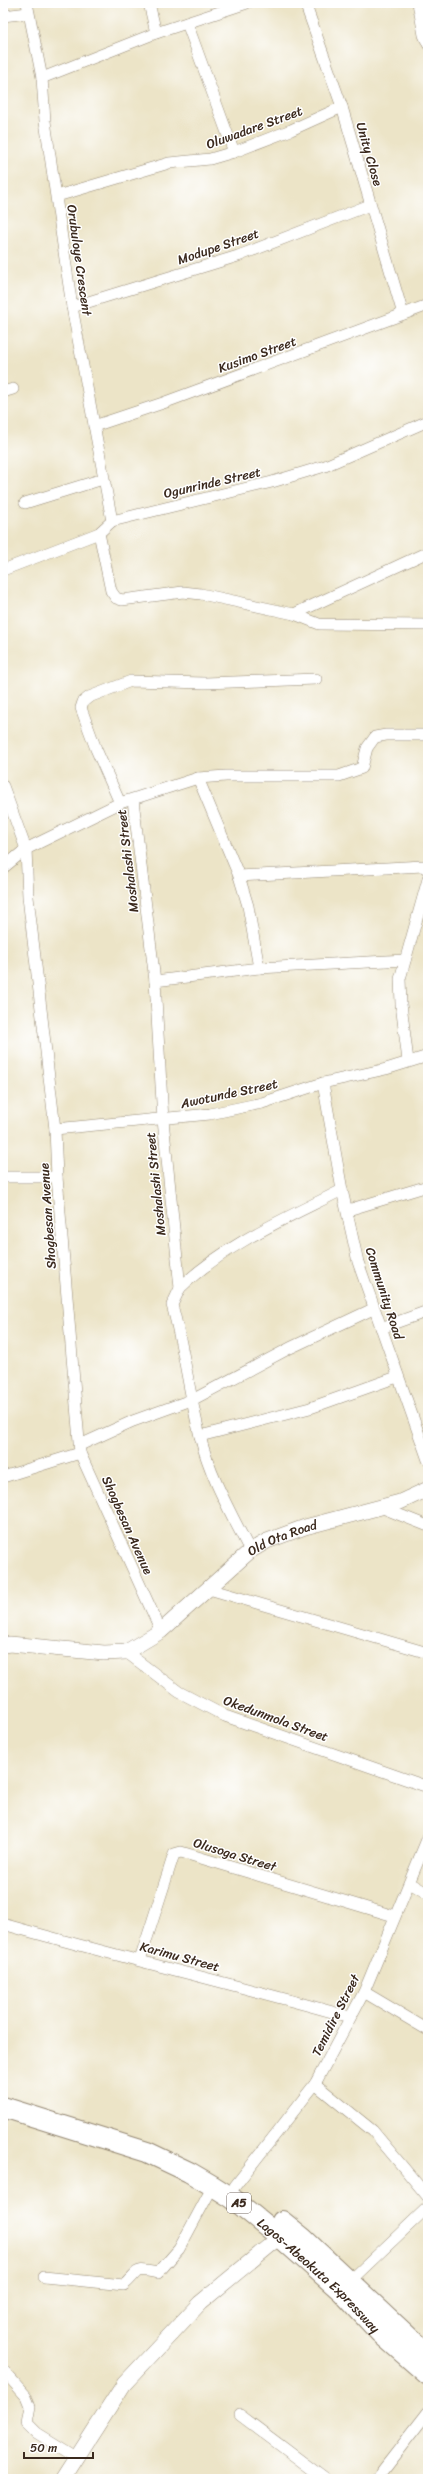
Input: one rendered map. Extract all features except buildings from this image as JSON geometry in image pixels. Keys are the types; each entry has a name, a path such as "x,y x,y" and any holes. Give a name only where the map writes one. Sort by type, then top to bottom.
{"highway":[{"name":"Lagos-Abeokuta Expressway","path":"3,2094 149,2142 203,2167 235,2186 303,2238 428,2355"},
{"name":"Lagos-Abeokuta Expressway","path":"3,2107 147,2152 214,2186 232,2198 280,2236 342,2292 380,2333 428,2374"}],"street":[{"path":"149,3 156,33"},
{"path":"42,78 156,33 247,3"},
{"name":"Unity Close","path":"305,3 342,108 403,314"},
{"path":"418,3 424,35 428,44"},
{"path":"3,16 28,8"},
{"name":"Orubuloye Crescent","path":"28,8 42,78 45,121 72,307 112,521"},
{"path":"187,23 234,152"},
{"name":"Oluwadare Street","path":"57,196 169,163 210,159 234,152 342,108"},
{"name":"Modupe Street","path":"72,307 238,256 370,205"},
{"name":"Kusimo Street","path":"94,426 163,403 428,305"},
{"name":"Ogunrinde Street","path":"3,570 99,533 112,521 272,482 325,466 428,421"},
{"path":"25,503 103,479"},
{"path":"99,533 111,591 116,598 122,600 183,592 201,594 294,614 319,624 336,626 428,624"},
{"path":"294,614 428,552"},
{"path":"120,803 96,749 81,708 83,702 88,697 131,681 197,683 316,679"},
{"path":"3,868 26,849 120,803 198,778 226,776 339,776 362,768 367,748 375,737 386,735 428,735"},
{"path":"198,778 239,876 248,906 259,968"},
{"name":"Shogbesan Avenue","path":"3,786 26,849 28,897 55,1129 57,1177 80,1449 161,1632"},
{"name":"Moshalashi Street","path":"133,800 155,981 163,1120 180,1288 172,1305 194,1399 200,1436 216,1484 250,1551"},
{"path":"239,876 423,866 428,870"},
{"path":"408,1061 400,991 405,960 428,879"},
{"path":"155,981 259,968 405,960"},
{"name":"Awotunde Street","path":"55,1129 163,1120 210,1114 262,1103 323,1083 386,1069 428,1056"},
{"name":"Community Road","path":"323,1083 342,1190 348,1210 358,1262 397,1377 428,1460"},
{"path":"3,1177 57,1177"},
{"path":"348,1210 428,1186"},
{"path":"180,1288 196,1273 251,1237 342,1190"},
{"path":"3,1477 80,1449 133,1422 194,1399 290,1348 373,1309"},
{"path":"381,1328 428,1311"},
{"path":"200,1436 310,1408 397,1377"},
{"name":"Old Ota Road","path":"126,1652 161,1632 250,1551 289,1531 357,1515 400,1502 428,1489"},
{"path":"380,1507 428,1526"},
{"path":"209,1589 428,1653"},
{"path":"3,1646 10,1644 104,1652 126,1652"},
{"name":"Okedunmola Street","path":"126,1652 180,1692 225,1716 428,1787"},
{"name":"Temidire Street","path":"235,2186 316,2084 364,1992 394,1916 410,1883 428,1837"},
{"name":"Olusoga Street","path":"140,1960 174,1854 181,1852 394,1916"},
{"path":"410,1883 428,1894"},
{"name":"Karimu Street","path":"3,1924 67,1943 140,1960 350,2017"},
{"path":"364,1992 428,2030"},
{"path":"316,2084 373,2131 428,2197"},
{"path":"44,2277 124,2285 134,2272 142,2270 158,2273 180,2249 214,2186"},
{"path":"350,2281 428,2207"},
{"path":"63,2479 124,2384 200,2303 280,2236"},
{"path":"3,2370 26,2396 30,2406 28,2423 37,2433 76,2457"},
{"path":"376,2479 428,2412"},
{"path":"240,2415 325,2479"}]}
